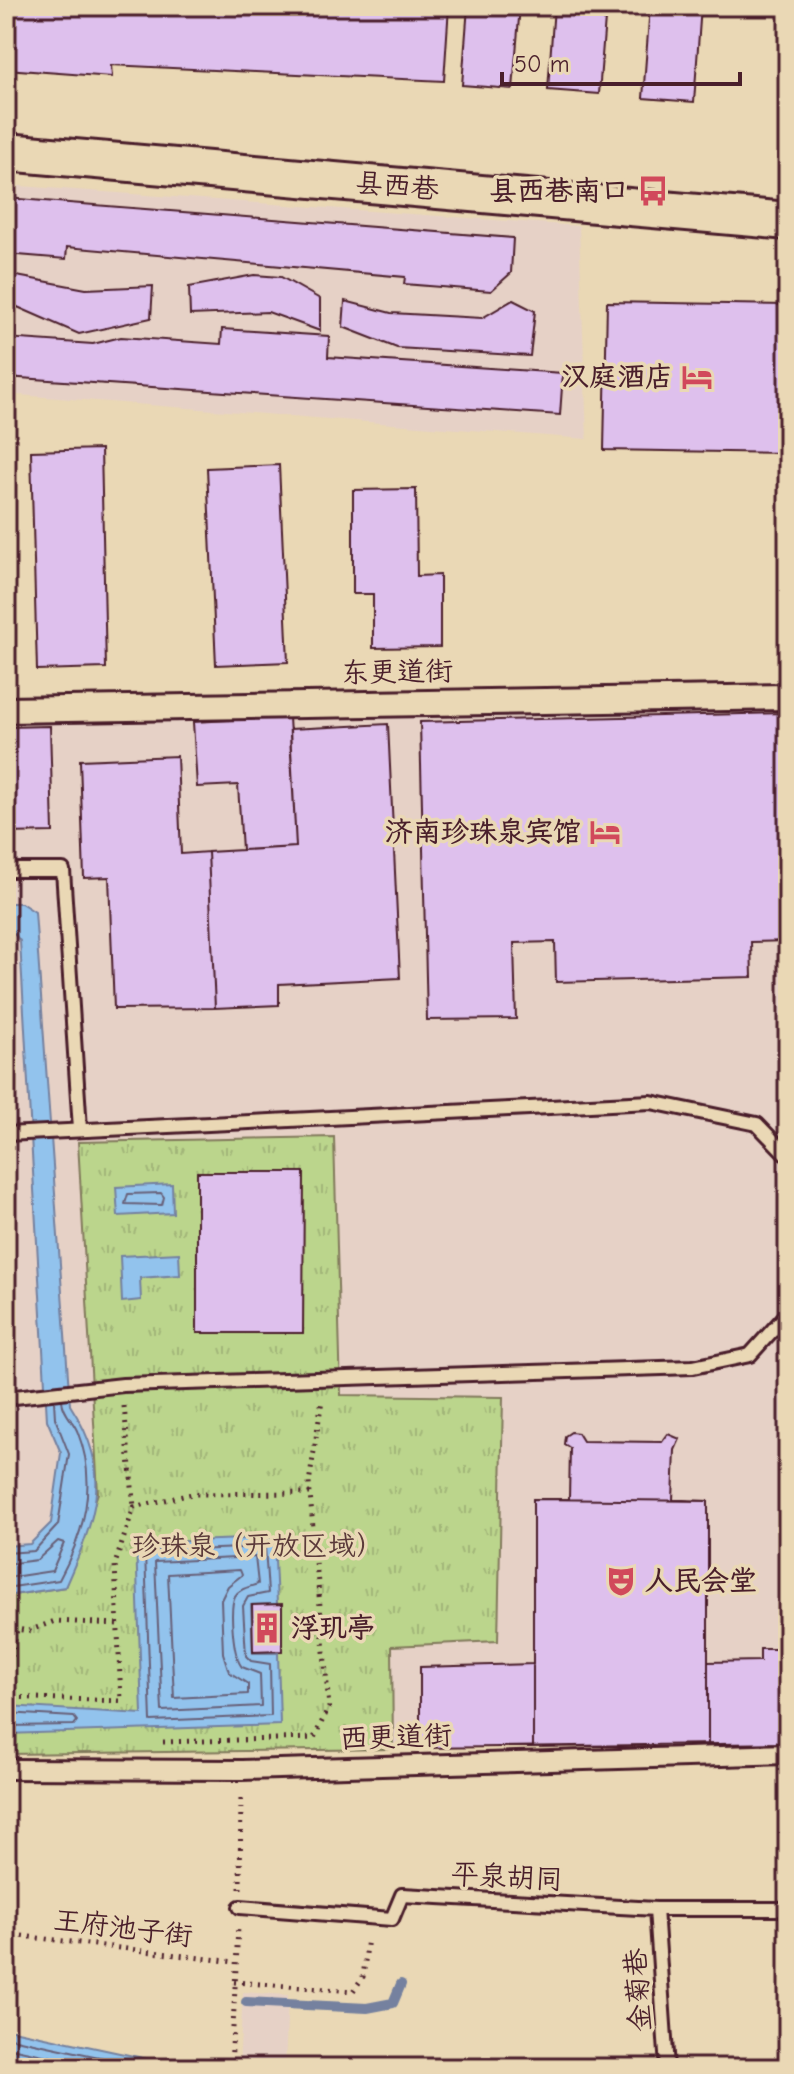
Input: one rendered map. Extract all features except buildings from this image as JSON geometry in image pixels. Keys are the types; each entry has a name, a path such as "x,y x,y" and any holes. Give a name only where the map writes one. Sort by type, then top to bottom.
{"main road":[{"name":"县西巷","path":"6,152 788,221"}],"street":[{"name":"东更道街","path":"6,710 788,697"},
{"name":"西更道街","path":"6,1769 242,1770 788,1754"}],"lane":[{"path":"6,870 63,870 80,1129"},
{"path":"6,1134 651,1102 757,1124 788,1156"},
{"path":"6,1398 123,1385 693,1367 750,1355 788,1313"},
{"name":"平泉胡同","path":"371,1917 392,1919 402,1895 656,1909 788,1909"},
{"path":"240,1907 371,1917"},
{"name":"金菊巷","path":"656,1909 667,2068"}],"path":[{"path":"149,1742 314,1738 329,1707 310,1493 325,1378"},
{"path":"6,1697 121,1701 115,1564 134,1507 123,1385"},
{"path":"134,1507 192,1494 310,1493"},
{"path":"6,1688 17,1629 28,1631 55,1621 118,1624"},
{"path":"234,1982 353,1991 363,1977 371,1917"},
{"name":"王府池子街","path":"6,1934 234,1962"}],"shaded area":[{"path":"6,185 579,226 587,439 6,394"},
{"path":"421,708 788,710 788,1743 6,1754 6,721"},
{"path":"243,1992 288,1995 285,2068 239,2068"}],"green space":[{"name":"珍珠泉（开放区域）","path":"334,1137 341,1395 503,1397 498,1641 392,1646 393,1749 6,1754 6,1596 65,1587 98,1493 78,1142"}],"water":[{"path":"6,903 21,903 35,912 70,1405 92,1453 96,1496 85,1540 65,1587 6,1596 6,1546 30,1544 51,1523 61,1453 47,1420 20,941 6,924"},
{"path":"172,1184 173,1213 118,1216 116,1187"},
{"path":"179,1253 180,1275 140,1278 141,1300 122,1302 120,1256"},
{"path":"274,1538 277,1604 251,1605 253,1653 278,1653 280,1725 6,1734 8,1706 142,1714 136,1543"},
{"path":"8,2029 171,2064 171,2068 6,2068"}],"waterway":[{"path":"246,2002 367,2008 393,2003 401,1984"}],"place":[{"name":"县西巷南口","path":"653,191"},
{"name":"汉庭酒店","path":"697,377"},
{"name":"济南珍珠泉宾馆","path":"605,832"},
{"name":"人民会堂","path":"621,1581"},
{"name":"浮玑亭","path":"267,1628"}]}
